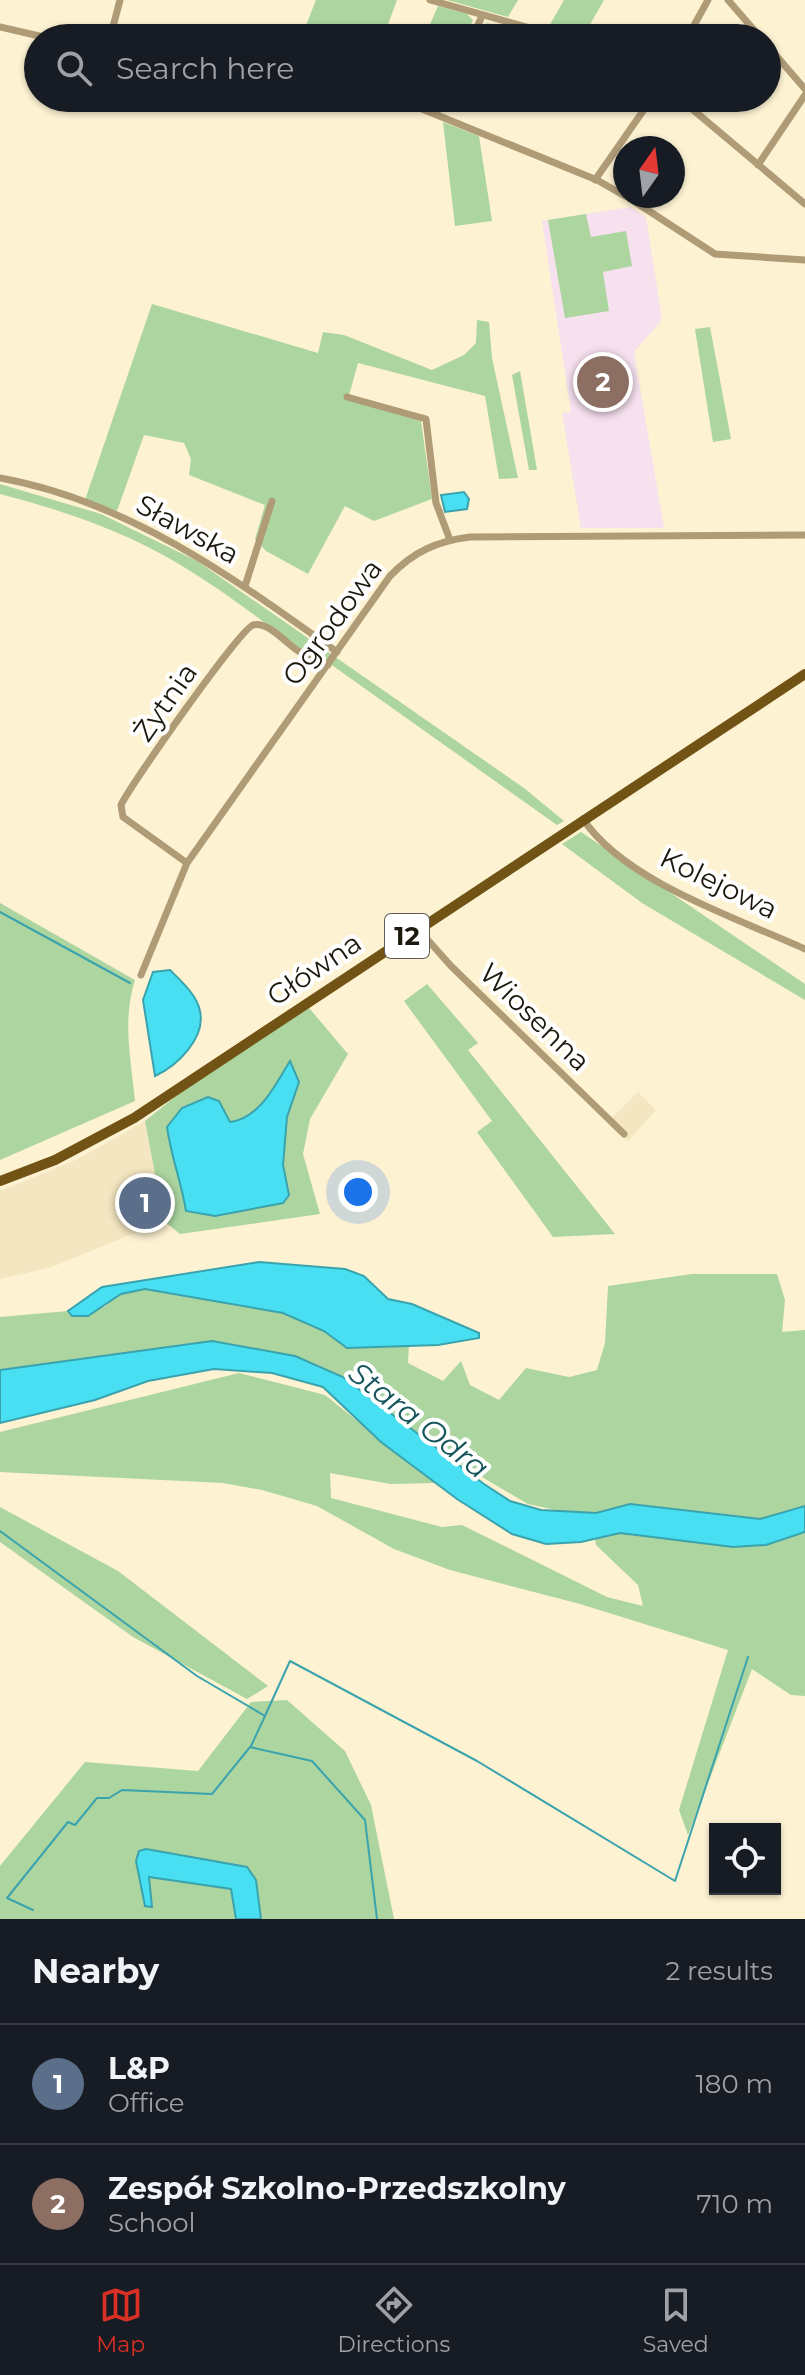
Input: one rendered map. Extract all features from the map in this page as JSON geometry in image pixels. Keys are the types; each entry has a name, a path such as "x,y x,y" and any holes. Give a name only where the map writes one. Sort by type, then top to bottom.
{"main road":[{"name":"Główna","path":"0,1181 55,1160 125,1123 805,674"}],"street":[{"path":"114,24 120,0"},
{"path":"430,0 513,24"},
{"path":"695,24 708,0"},
{"path":"728,0 749,24"},
{"path":"478,24 482,16"},
{"path":"0,27 24,32"},
{"path":"758,165 805,92 781,62"},
{"path":"431,112 613,190"},
{"path":"595,180 642,112"},
{"path":"696,112 805,204"},
{"path":"644,208 715,254 804,260 805,249"},
{"path":"347,397 426,419 436,503 450,540"},
{"name":"Sławska","path":"0,478 124,517 245,586 337,652"},
{"path":"245,586 272,501"},
{"name":"Ogrodowa","path":"141,975 187,863 402,563 450,540 805,535"},
{"name":"Żytnia","path":"187,863 123,817 121,805 217,667 244,631 254,625 263,626 301,653 328,665"},
{"name":"Kolejowa","path":"583,819 598,841 679,894 805,949"},
{"name":"Wiosenna","path":"418,929 515,1030 624,1134"}],"shaded area":[{"path":"624,208 632,208 646,217 661,321 634,352 664,528 581,528 562,413 571,412 542,221"},
{"path":"638,1092 656,1110 628,1141 608,1122"},
{"path":"145,1121 164,1221 52,1267 0,1279 0,1191 78,1159"}],"green space":[{"path":"316,0 397,0 388,24 307,24"},
{"path":"447,0 518,0 508,17"},
{"path":"564,0 604,0 590,24 550,24"},
{"path":"438,6 467,14 473,20 471,24 430,24"},
{"path":"443,122 479,136 492,221 455,226"},
{"path":"586,214 591,237 626,231 632,266 603,272 609,311 565,318 548,220"},
{"path":"152,304 318,353 323,332 344,335 432,370 464,355 476,343 477,320 489,322 492,358 518,478 499,479 485,396 358,363 348,399 421,421 432,499 374,521 345,506 308,574 266,551 255,539 265,505 189,475 191,459 184,443 144,435 117,511 85,500"},
{"path":"710,327 731,439 713,442 695,329"},
{"path":"520,371 537,470 529,470 512,375"},
{"path":"0,484 101,514 197,561 524,788 564,821 557,825 319,656 306,653 179,564 137,541 92,523 0,494"},
{"path":"581,832 805,984 805,1000 642,903 562,844"},
{"path":"0,903 135,980 128,1025 135,1101 0,1160"},
{"path":"427,984 478,1043 468,1050 615,1234 553,1237 477,1132 492,1121 404,1001"},
{"path":"304,1002 348,1054 310,1119 303,1154 320,1214 180,1234 164,1221 145,1121 228,1054"},
{"path":"692,1274 777,1274 785,1300 782,1332 805,1330 805,1696 791,1695 752,1669 688,1835 679,1810 728,1650 580,1604 450,1570 394,1549 317,1506 262,1490 223,1483 0,1472 0,1432 239,1373 325,1395 435,1483 390,1484 330,1473 331,1498 442,1527 462,1525 607,1597 643,1606 638,1585 596,1545 592,1518 528,1504 431,1447 383,1411 345,1373 343,1377 295,1356 212,1341 0,1370 0,1317 68,1311 72,1316 104,1307 121,1294 145,1289 283,1313 324,1331 347,1348 409,1344 408,1363 443,1381 461,1361 470,1385 499,1400 526,1368 569,1377 597,1370 605,1343 608,1286"},
{"path":"0,1507 118,1571 268,1686 247,1699 133,1637 0,1542"},
{"path":"287,1700 345,1751 371,1805 394,1919 0,1919 0,1866 85,1762 198,1771 251,1702"}],"water":[{"path":"464,492 469,499 467,509 445,512 441,495"},
{"path":"170,970 196,999 201,1021 188,1050 155,1076 143,1000 153,972"},
{"path":"290,1061 299,1082 287,1117 283,1165 289,1195 283,1203 215,1216 186,1211 167,1127 182,1108 208,1097 219,1101 230,1122 241,1119 266,1099"},
{"path":"259,1262 345,1269 364,1276 388,1299 412,1304 479,1333 479,1338 438,1345 347,1348 324,1331 283,1313 145,1289 121,1294 88,1316 72,1316 68,1311 102,1287"},
{"path":"212,1341 295,1356 343,1377 510,1501 541,1510 596,1513 630,1504 760,1519 805,1506 805,1532 766,1545 733,1547 620,1533 581,1542 546,1544 512,1534 457,1499 381,1442 323,1387 272,1373 214,1369 148,1381 95,1400 0,1423 0,1370"},
{"path":"146,1849 247,1867 256,1880 261,1919 236,1919 231,1889 149,1877 152,1907 145,1906 136,1861 139,1851"}],"waterway":[{"path":"0,912 130,983"},
{"path":"0,1531 197,1676 265,1716 290,1661 477,1761 675,1881 748,1657"},
{"path":"251,1746 265,1716"},
{"path":"33,1910 7,1898 68,1822 75,1825 97,1798 109,1798 122,1790 212,1794 250,1747 312,1761 365,1820 377,1919"}],"place":[{"name":"Zespół Szkolno-Przedszkolny","path":"603,382"},
{"name":"L&P","path":"145,1203"}],"water label":[{"name":"Stara Odra","path":"419,1420"}]}
